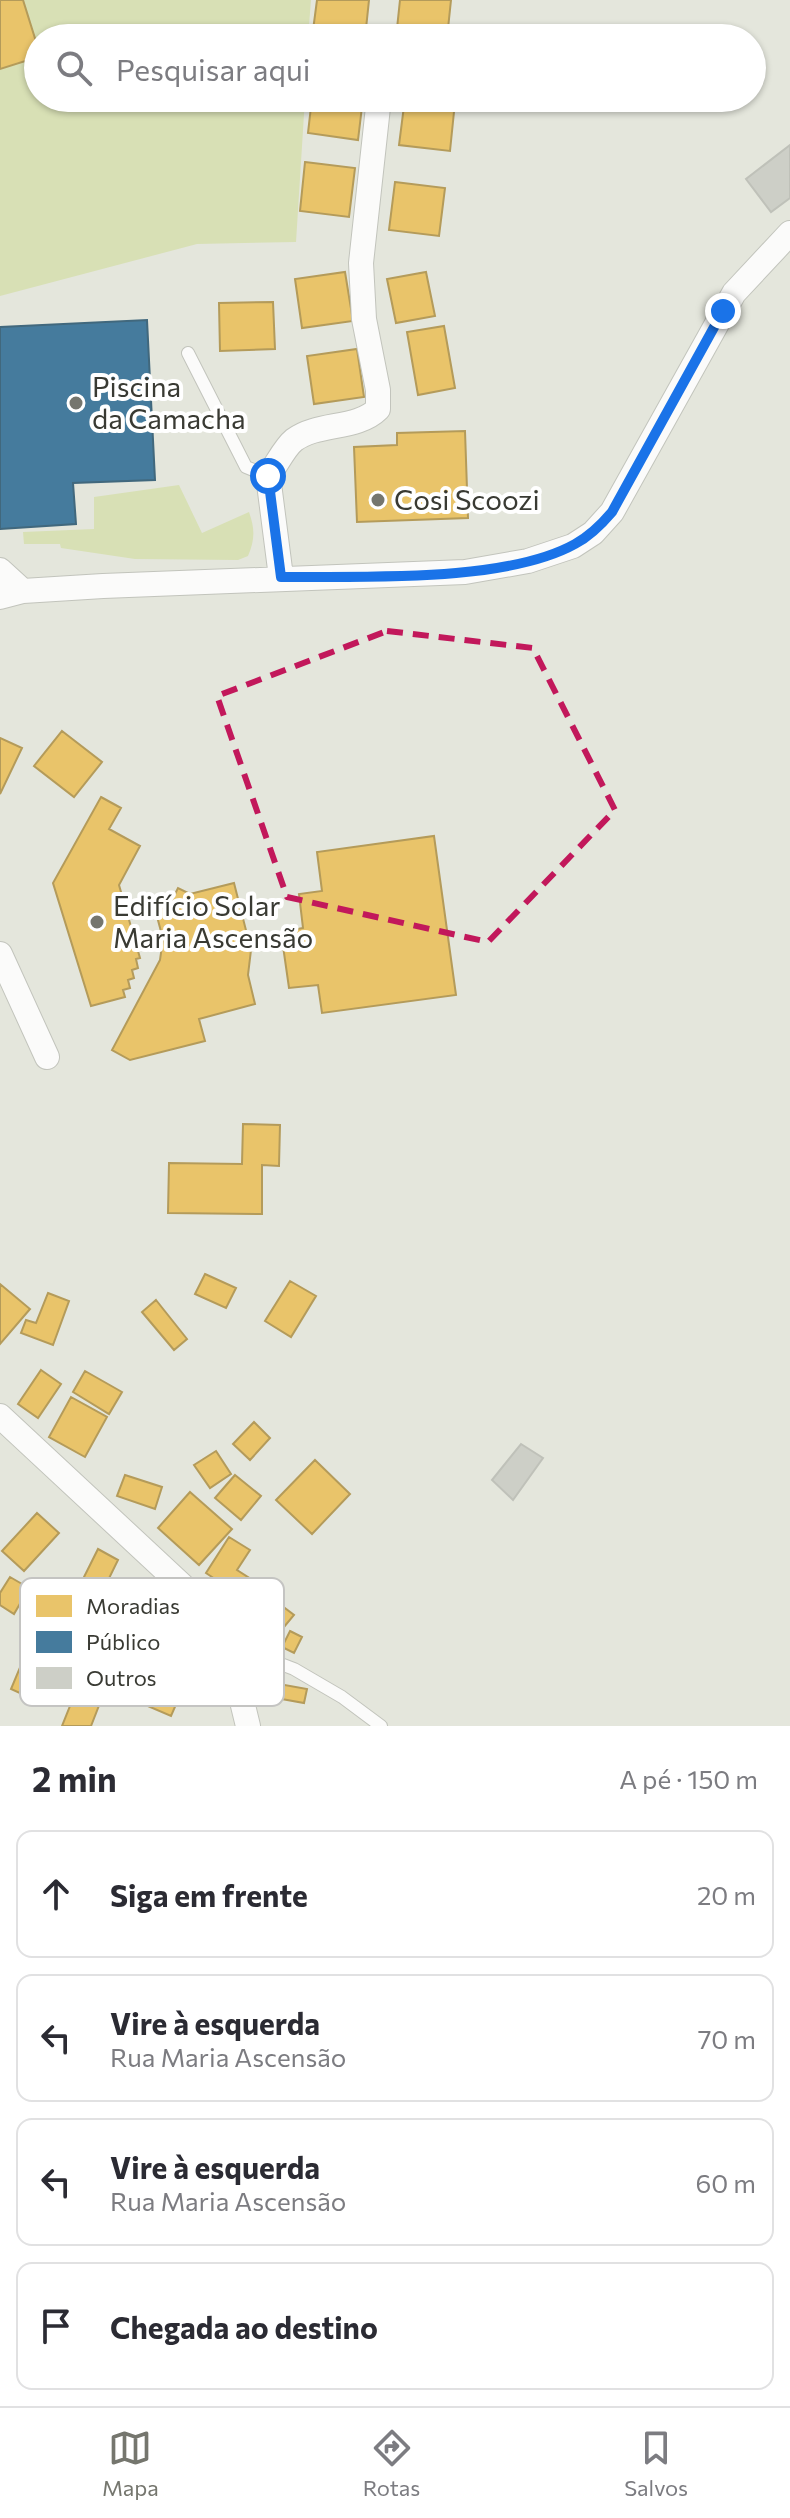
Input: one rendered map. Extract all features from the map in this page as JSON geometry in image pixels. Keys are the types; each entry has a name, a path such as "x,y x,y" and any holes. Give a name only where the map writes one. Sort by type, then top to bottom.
{"street":[{"path":"281,577 268,476 292,441 363,418 378,409 378,390 364,319 361,263 377,112"},
{"path":"0,570 12,594 281,577 465,572 528,561 573,546 593,533 612,512 734,293 790,233"},
{"path":"0,954 47,1057"},
{"path":"0,1416 174,1578"},
{"path":"243,1706 248,1726"}],"lane":[{"path":"188,353 246,467 268,476"},
{"path":"284,1665 342,1697 381,1726"}],"highlighted area":[{"path":"387,631 533,648 615,810 488,942 287,897 217,696"}],"green space":[{"path":"0,0 311,0 309,24 24,24 24,112 304,112 296,242 197,244 0,296"},
{"path":"179,485 202,533 249,512 253,534 248,556 238,560 135,559 61,548 60,544 24,544 23,532 94,529 94,497"}],"building: Moradias":[{"path":"0,0 23,0 30,24 24,24 24,61 0,69"},
{"path":"317,0 369,0 366,24 314,24"},
{"path":"400,0 451,0 448,24 397,24"},
{"path":"310,112 361,112 358,140 308,133"},
{"path":"403,112 454,112 450,151 399,145"},
{"path":"305,162 355,168 349,217 300,211"},
{"path":"395,182 445,188 439,236 389,230"},
{"path":"345,272 353,321 302,328 295,279"},
{"path":"426,272 435,316 396,323 387,279"},
{"path":"273,302 275,349 220,351 219,303"},
{"path":"444,326 455,388 418,395 407,332"},
{"path":"357,349 364,397 314,404 307,356"},
{"path":"465,431 468,518 357,522 354,447 397,445 397,433"},
{"path":"62,731 102,762 74,797 34,766"},
{"path":"0,738 22,748 0,794"},
{"name":"Edifício Solar Maria Ascensão","path":"101,797 121,808 109,829 140,846 119,885 140,958 136,959 138,968 132,970 134,978 128,980 130,988 123,990 125,997 91,1006 53,883"},
{"path":"434,836 456,995 322,1013 318,985 289,988 281,932 303,928 299,894 322,891 317,852"},
{"path":"234,883 251,950 248,975 255,1004 199,1019 205,1041 130,1060 112,1050 160,960 163,939 155,909 169,906 178,888 190,894"},
{"path":"243,1124 280,1125 279,1166 262,1165 262,1214 168,1213 169,1163 242,1164"},
{"path":"205,1274 236,1288 226,1308 195,1294"},
{"path":"290,1281 316,1296 291,1337 265,1321"},
{"path":"0,1284 30,1309 0,1344"},
{"path":"48,1293 69,1301 53,1345 21,1333 26,1320 36,1323"},
{"path":"156,1300 187,1339 174,1350 142,1312"},
{"path":"41,1370 61,1384 38,1418 18,1404"},
{"path":"85,1371 122,1392 109,1414 73,1392"},
{"path":"71,1397 107,1417 85,1457 49,1437"},
{"path":"254,1422 270,1438 250,1460 233,1444"},
{"path":"216,1451 231,1474 210,1488 194,1465"},
{"path":"315,1460 350,1494 312,1534 276,1500"},
{"path":"125,1475 162,1487 155,1509 117,1496"},
{"path":"235,1475 261,1496 241,1520 215,1498"},
{"path":"190,1492 232,1529 199,1565 158,1528"},
{"path":"37,1513 59,1533 24,1571 2,1551"},
{"path":"229,1537 250,1550 237,1570 249,1578 214,1578 206,1573"},
{"path":"98,1549 118,1560 109,1578 84,1578"},
{"path":"10,1577 20,1583 20,1604 14,1614 0,1605 0,1593"},
{"path":"284,1607 294,1615 284,1627"},
{"path":"290,1631 302,1637 294,1653 284,1648"},
{"path":"20,1667 20,1693 11,1689"},
{"path":"284,1685 307,1689 304,1703 284,1699"},
{"path":"70,1706 99,1706 91,1726 62,1726"},
{"path":"148,1706 175,1706 171,1716"}],"building: Público":[{"name":"Piscina da Camacha","path":"147,320 155,480 73,483 76,524 0,529 0,327"}],"building: Outros":[{"path":"790,145 790,198 771,212 746,179"},
{"path":"521,1444 543,1458 513,1500 492,1480"}],"place":[{"name":"Piscina da Camacha","path":"76,403"},
{"name":"Cosi Scoozi","path":"378,500"},
{"name":"Edifício Solar Maria Ascensão","path":"97,922"}],"route":[{"path":"268,476 281,577 465,572 528,561 573,546 593,533 612,512 628,487 723,311"}]}
